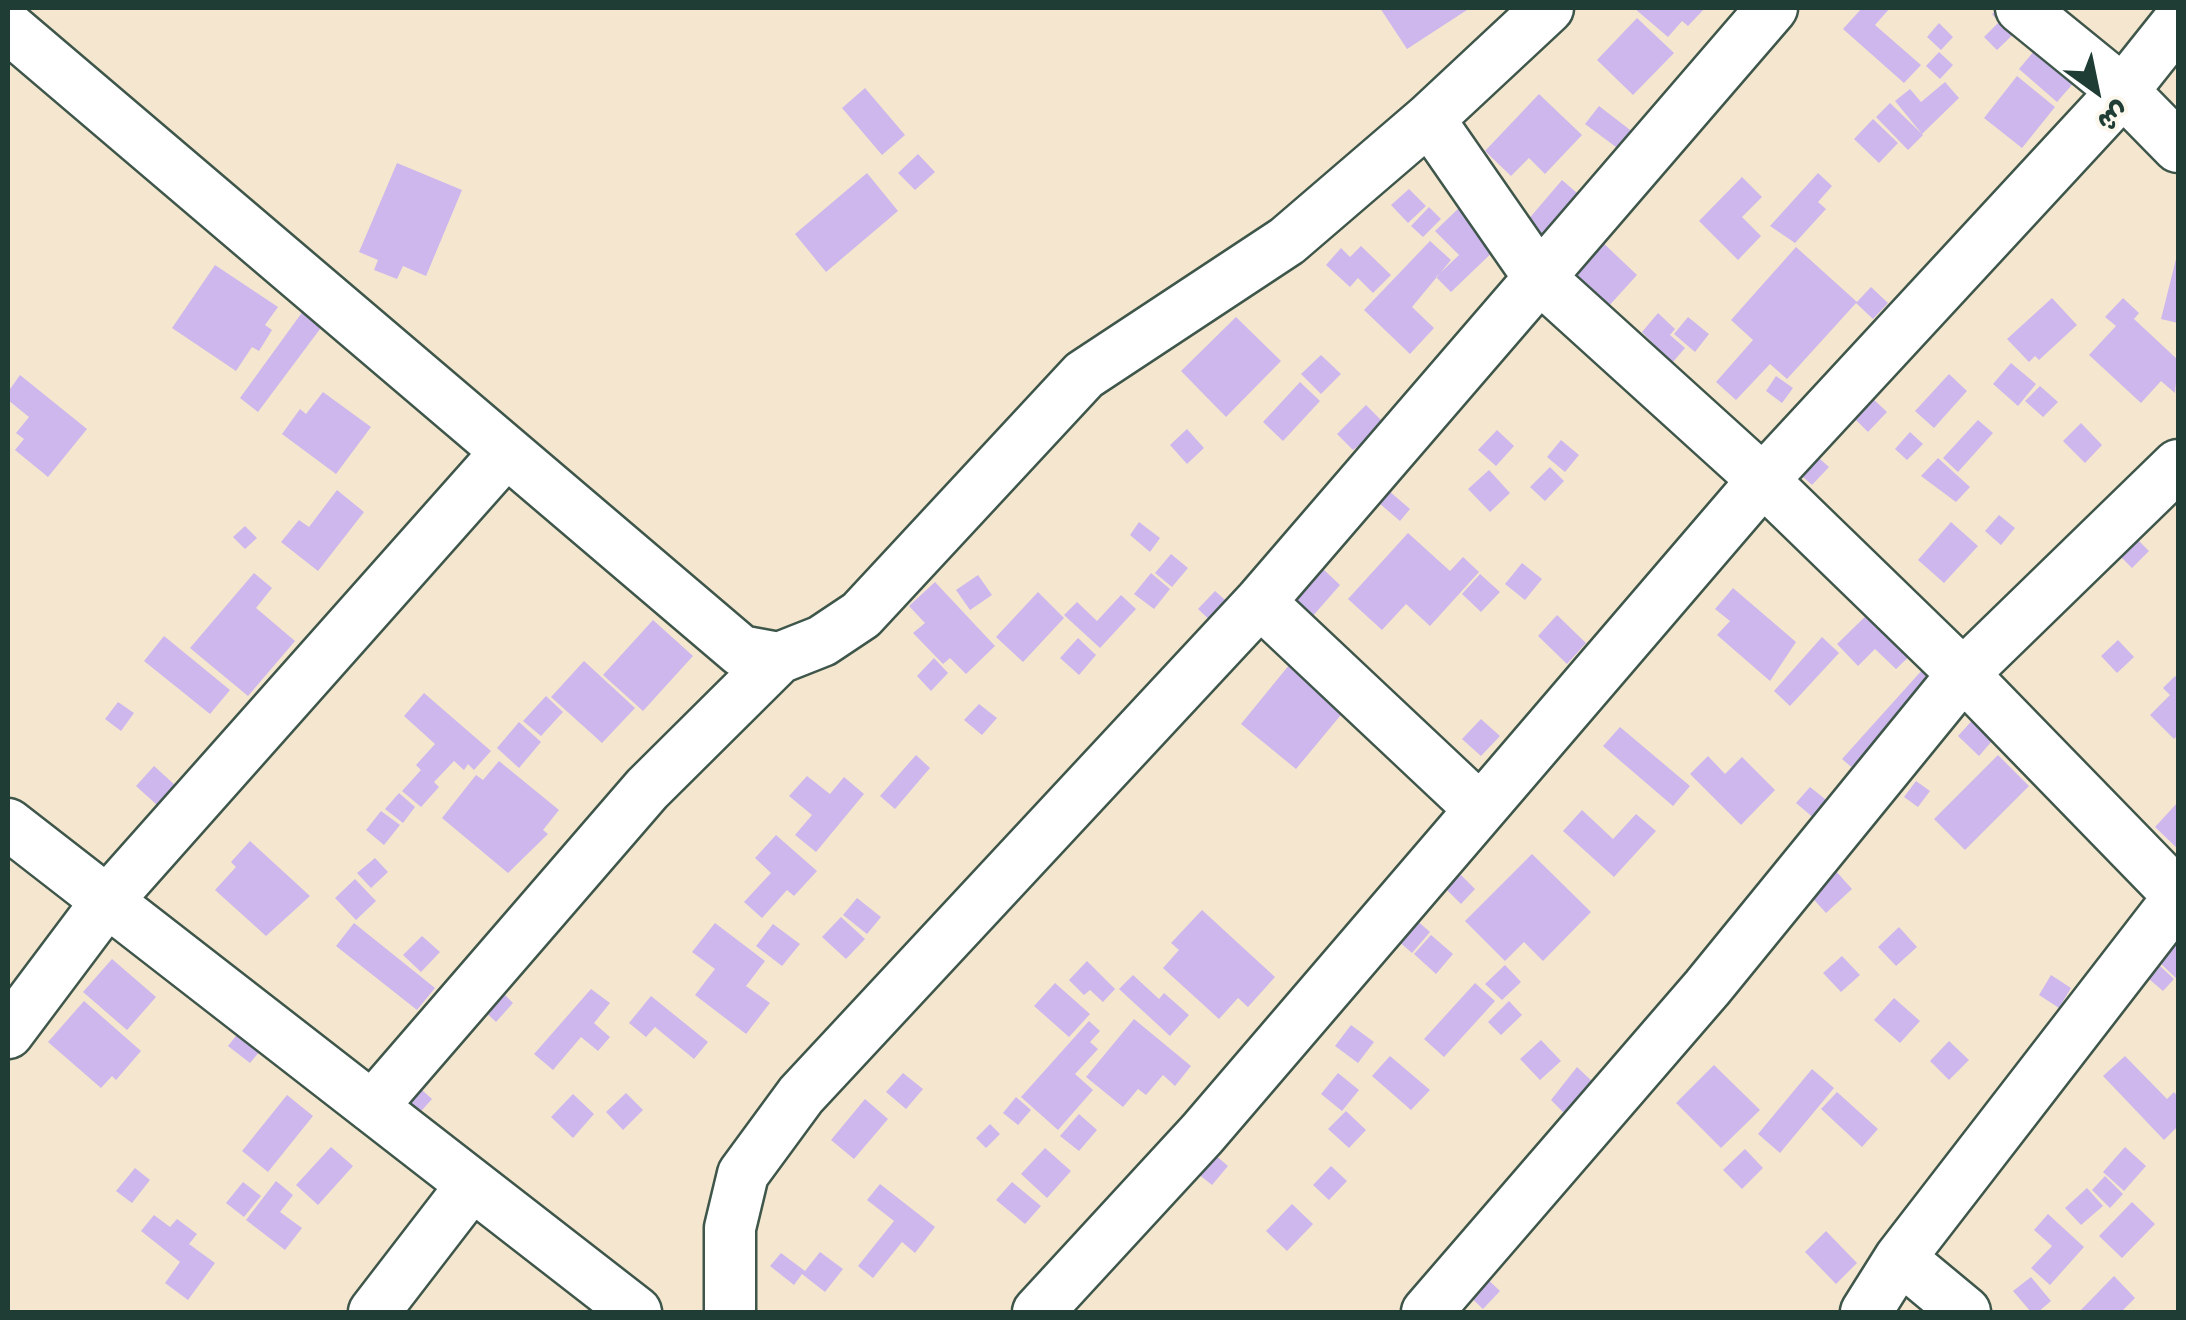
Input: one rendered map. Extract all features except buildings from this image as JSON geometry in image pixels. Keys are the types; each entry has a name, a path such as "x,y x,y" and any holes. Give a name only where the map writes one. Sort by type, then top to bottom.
{"street":[{"path":"372,1107 647,789 779,658 822,641 861,615 1084,376 1287,241 1429,120 1548,8"},
{"path":"730,1312 730,1228 744,1174 801,1095 1260,602 1772,8"},
{"path":"2020,8 2123,91 2178,147"},
{"path":"1038,1312 1202,1134 1763,480 2123,91 2178,22"},
{"path":"8,27 741,651 779,658"},
{"path":"1429,120 1538,276 1763,480 1963,674 2178,896 1900,1258 1866,1312"},
{"path":"8,1033 106,902 506,452"},
{"path":"1427,1312 1707,988 1963,674 2178,465"},
{"path":"1260,602 1480,809"},
{"path":"8,824 636,1312"},
{"path":"374,1312 470,1186"},
{"path":"1900,1258 1966,1312"}]}
